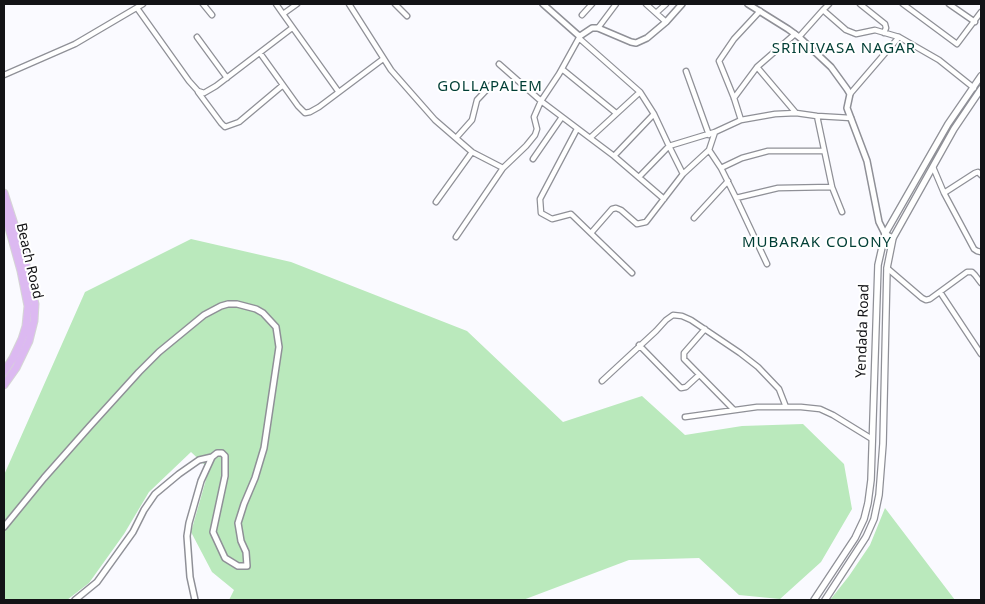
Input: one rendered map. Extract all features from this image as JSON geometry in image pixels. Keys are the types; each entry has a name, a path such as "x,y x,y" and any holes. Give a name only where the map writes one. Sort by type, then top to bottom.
{"main road":[{"name":"Yendada Road","path":"814,600 855,538 864,519 871,480 878,265 885,234 948,124 981,76"},
{"name":"Yendada Road","path":"825,600 866,537 874,519 879,495 883,437 887,268 893,238 954,129 980,90"},
{"path":"4,193 23,252 35,304 31,337 16,368 4,385"},
{"name":"Beach Road","path":"4,210 21,271 28,306 26,326 22,339 4,372"}],"street":[{"path":"4,75 75,44 143,4"},
{"path":"203,4 212,15"},
{"path":"276,4 338,91"},
{"path":"283,14 297,4"},
{"path":"349,4 391,70 435,120 472,152 503,168"},
{"path":"395,4 406,16"},
{"path":"543,4 640,92 654,114 683,174"},
{"path":"582,15 592,4"},
{"path":"598,28 616,4"},
{"path":"646,4 666,22"},
{"path":"656,13 666,4"},
{"path":"456,237 503,168 535,135 534,117 541,101 580,37 592,28 598,28 636,43 647,38 666,22 682,4"},
{"path":"748,4 797,36 831,67 850,94"},
{"path":"734,98 758,67 797,36 829,4"},
{"path":"860,4 885,24 884,32"},
{"path":"903,4 957,44 981,12"},
{"path":"949,4 975,22"},
{"path":"137,8 220,123 225,127 239,122 283,86"},
{"path":"823,10 856,34 875,30 899,37 939,60 973,87 980,90"},
{"path":"741,120 719,61 734,39 760,11"},
{"path":"196,89 201,92 208,92 292,28"},
{"path":"197,37 227,78"},
{"path":"893,238 885,234 879,222 867,160 847,108 850,94 899,37"},
{"path":"260,53 305,113 314,110 383,59"},
{"path":"499,64 541,101 614,156 664,199"},
{"path":"758,67 796,112"},
{"path":"562,69 616,113"},
{"path":"686,71 708,135"},
{"path":"456,138 472,120 477,100 492,84"},
{"path":"590,138 640,92"},
{"path":"639,177 669,146 708,135 741,120 796,112 817,116 851,118"},
{"path":"614,156 654,114"},
{"path":"817,116 832,187 842,212"},
{"path":"533,159 562,117"},
{"path":"577,129 540,200 541,213 552,219 571,214 632,273"},
{"path":"591,233 612,209 616,208 637,224 646,222 683,174 709,150 715,132"},
{"path":"709,150 722,168 767,264"},
{"path":"722,168 742,158 768,151 824,151"},
{"path":"436,202 472,152"},
{"path":"933,168 974,249 981,252"},
{"path":"944,193 974,173 978,172 981,175"},
{"path":"694,218 728,181"},
{"path":"736,198 778,188 832,187"},
{"path":"887,268 922,298 930,299 967,272 972,272 981,283"},
{"path":"940,292 981,354"},
{"path":"4,528 44,478 159,352 204,315 221,306 237,304 256,309 271,320 276,327 279,346 264,448 238,523 247,563 244,567 238,566 225,558 213,532 225,476 225,456 222,453 218,453 212,458 201,481 189,523 187,536 191,585 195,600"},
{"path":"602,381 673,315 686,318 704,329 758,367 779,389 786,407"},
{"path":"704,329 684,353 684,359 734,410"},
{"path":"639,345 681,388 686,387 699,375"},
{"path":"685,417 757,407 800,407 826,412 851,424 872,439"},
{"path":"75,600 97,582 133,532 144,510 155,494 199,460 212,458"}],"green space":[{"path":"191,239 291,262 467,331 563,422 642,396 685,435 742,426 803,424 844,464 852,509 821,562 780,599 739,595 699,558 629,560 523,600 229,600 234,590 212,572 191,532 209,469 191,452 149,492 124,534 89,583 67,600 4,600 4,475 85,292"},
{"path":"885,508 955,600 830,600 870,545"}],"district":[{"name":"SRINIVASA NAGAR","path":"844,49"},
{"name":"GOLLAPALEM","path":"490,87"},
{"name":"MUBARAK COLONY","path":"817,243"}]}
